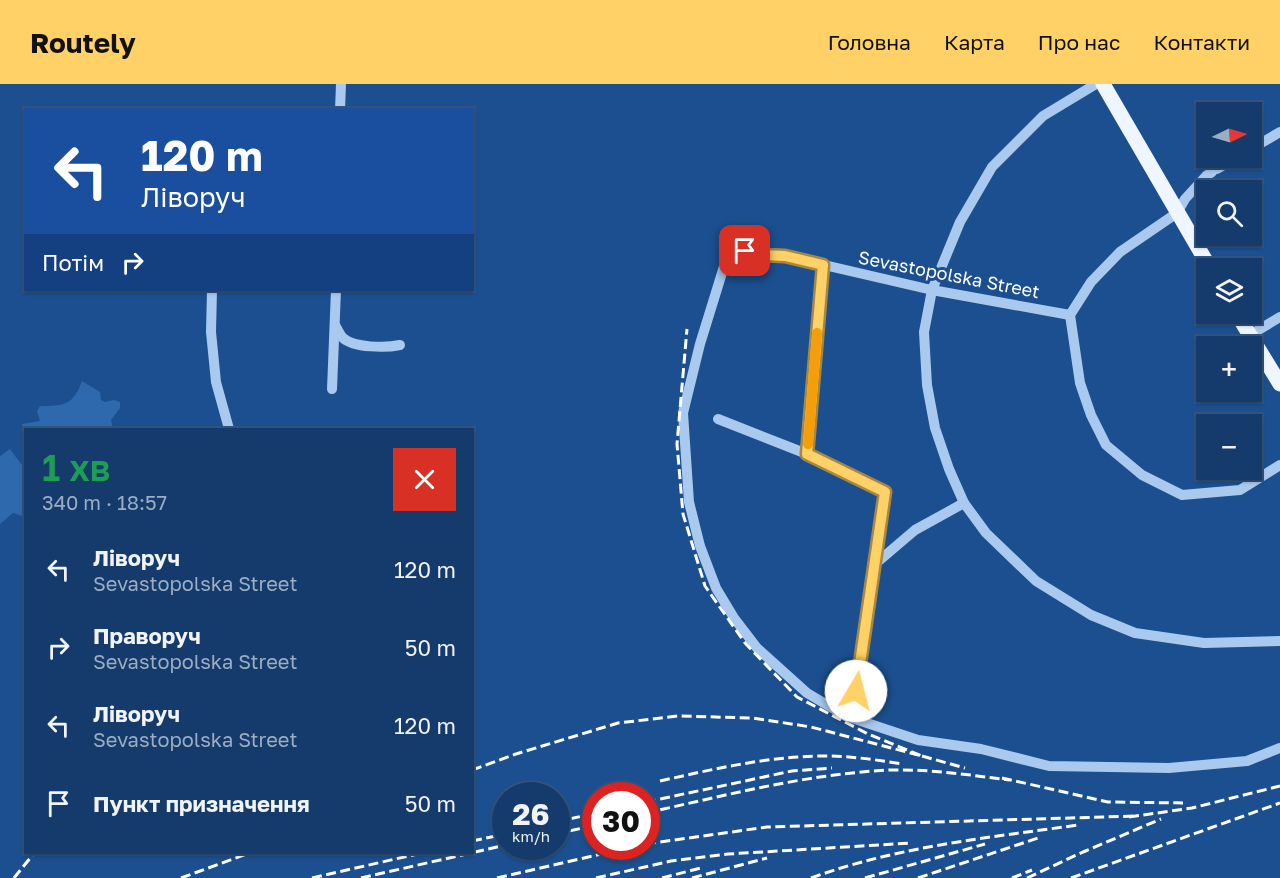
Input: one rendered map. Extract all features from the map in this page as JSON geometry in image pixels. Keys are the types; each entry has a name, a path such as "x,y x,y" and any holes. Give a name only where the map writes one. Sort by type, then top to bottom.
{"main road":[{"path":"1103,84 1204,258"},
{"path":"1243,324 1280,384"}],"street":[{"path":"340,84 340,108"},
{"path":"1096,84 1043,116 992,167 960,222 932,290 924,332 927,385 935,428 964,503 986,532 1036,581 1091,615 1135,633 1204,644 1280,641"},
{"path":"1262,143 1280,132"},
{"path":"1219,168 1206,176 1185,199 1177,213 1120,252 1091,282 1070,315 1080,383 1090,415 1106,446 1142,476 1182,495 1240,490 1280,465"},
{"name":"Sevastopolska Street","path":"1070,315 932,290 785,256 759,255 730,247 700,344 683,413 689,502 700,546 716,588 734,618 757,648 807,693 846,716 918,740 981,749 1049,766 1169,768 1247,761 1280,748"},
{"path":"807,454 823,265"},
{"path":"212,291 211,332 216,382 229,428"},
{"path":"332,388 336,291"},
{"path":"1250,335 1280,317"},
{"path":"335,325 343,338 352,342 388,347 400,345"},
{"path":"718,419 807,454 885,492 856,691 846,716"},
{"path":"874,565 915,530 964,503"}],"shaded area":[{"path":"82,381 100,392 101,400 120,402 120,408 111,420 113,428 24,428 24,432 22,424 40,421 37,411 40,406 67,402 79,389"},
{"path":"10,449 21,464 24,463 24,517 13,513 0,524 0,456"}],"railway":[{"path":"474,769 618,723 678,716 753,718 811,727 922,756 868,734 797,697 745,643 705,586 683,514 677,444 687,329"},
{"path":"660,781 783,758 825,756 903,764"},
{"path":"922,756 965,768"},
{"path":"660,799 792,771 832,768"},
{"path":"660,810 767,786 859,772 920,770 1009,780"},
{"path":"1002,778 1108,802 1183,803"},
{"path":"1129,817 1192,808 1280,786"},
{"path":"1071,878 1280,803"},
{"path":"570,819 582,816"},
{"path":"660,842 767,827 1137,816"},
{"path":"1027,878 1161,819"},
{"path":"811,878 877,858 943,844 1078,825"},
{"path":"570,831 582,828"},
{"path":"474,841 492,837"},
{"path":"918,878 1041,837"},
{"path":"596,878 671,861 728,854 912,843"},
{"path":"865,878 985,844"},
{"path":"474,852 492,848"},
{"path":"14,878 33,854"},
{"path":"181,878 247,854"},
{"path":"312,878 417,854"},
{"path":"361,878 466,854"},
{"path":"497,878 582,858"},
{"path":"692,878 767,858"},
{"path":"662,878 701,868"},
{"path":"1012,878 1032,870"}],"slow traffic":[{"path":"808,444 817,333"}],"route":[{"path":"745,251 759,255 785,256 823,265 807,454 885,492 856,691"}]}
